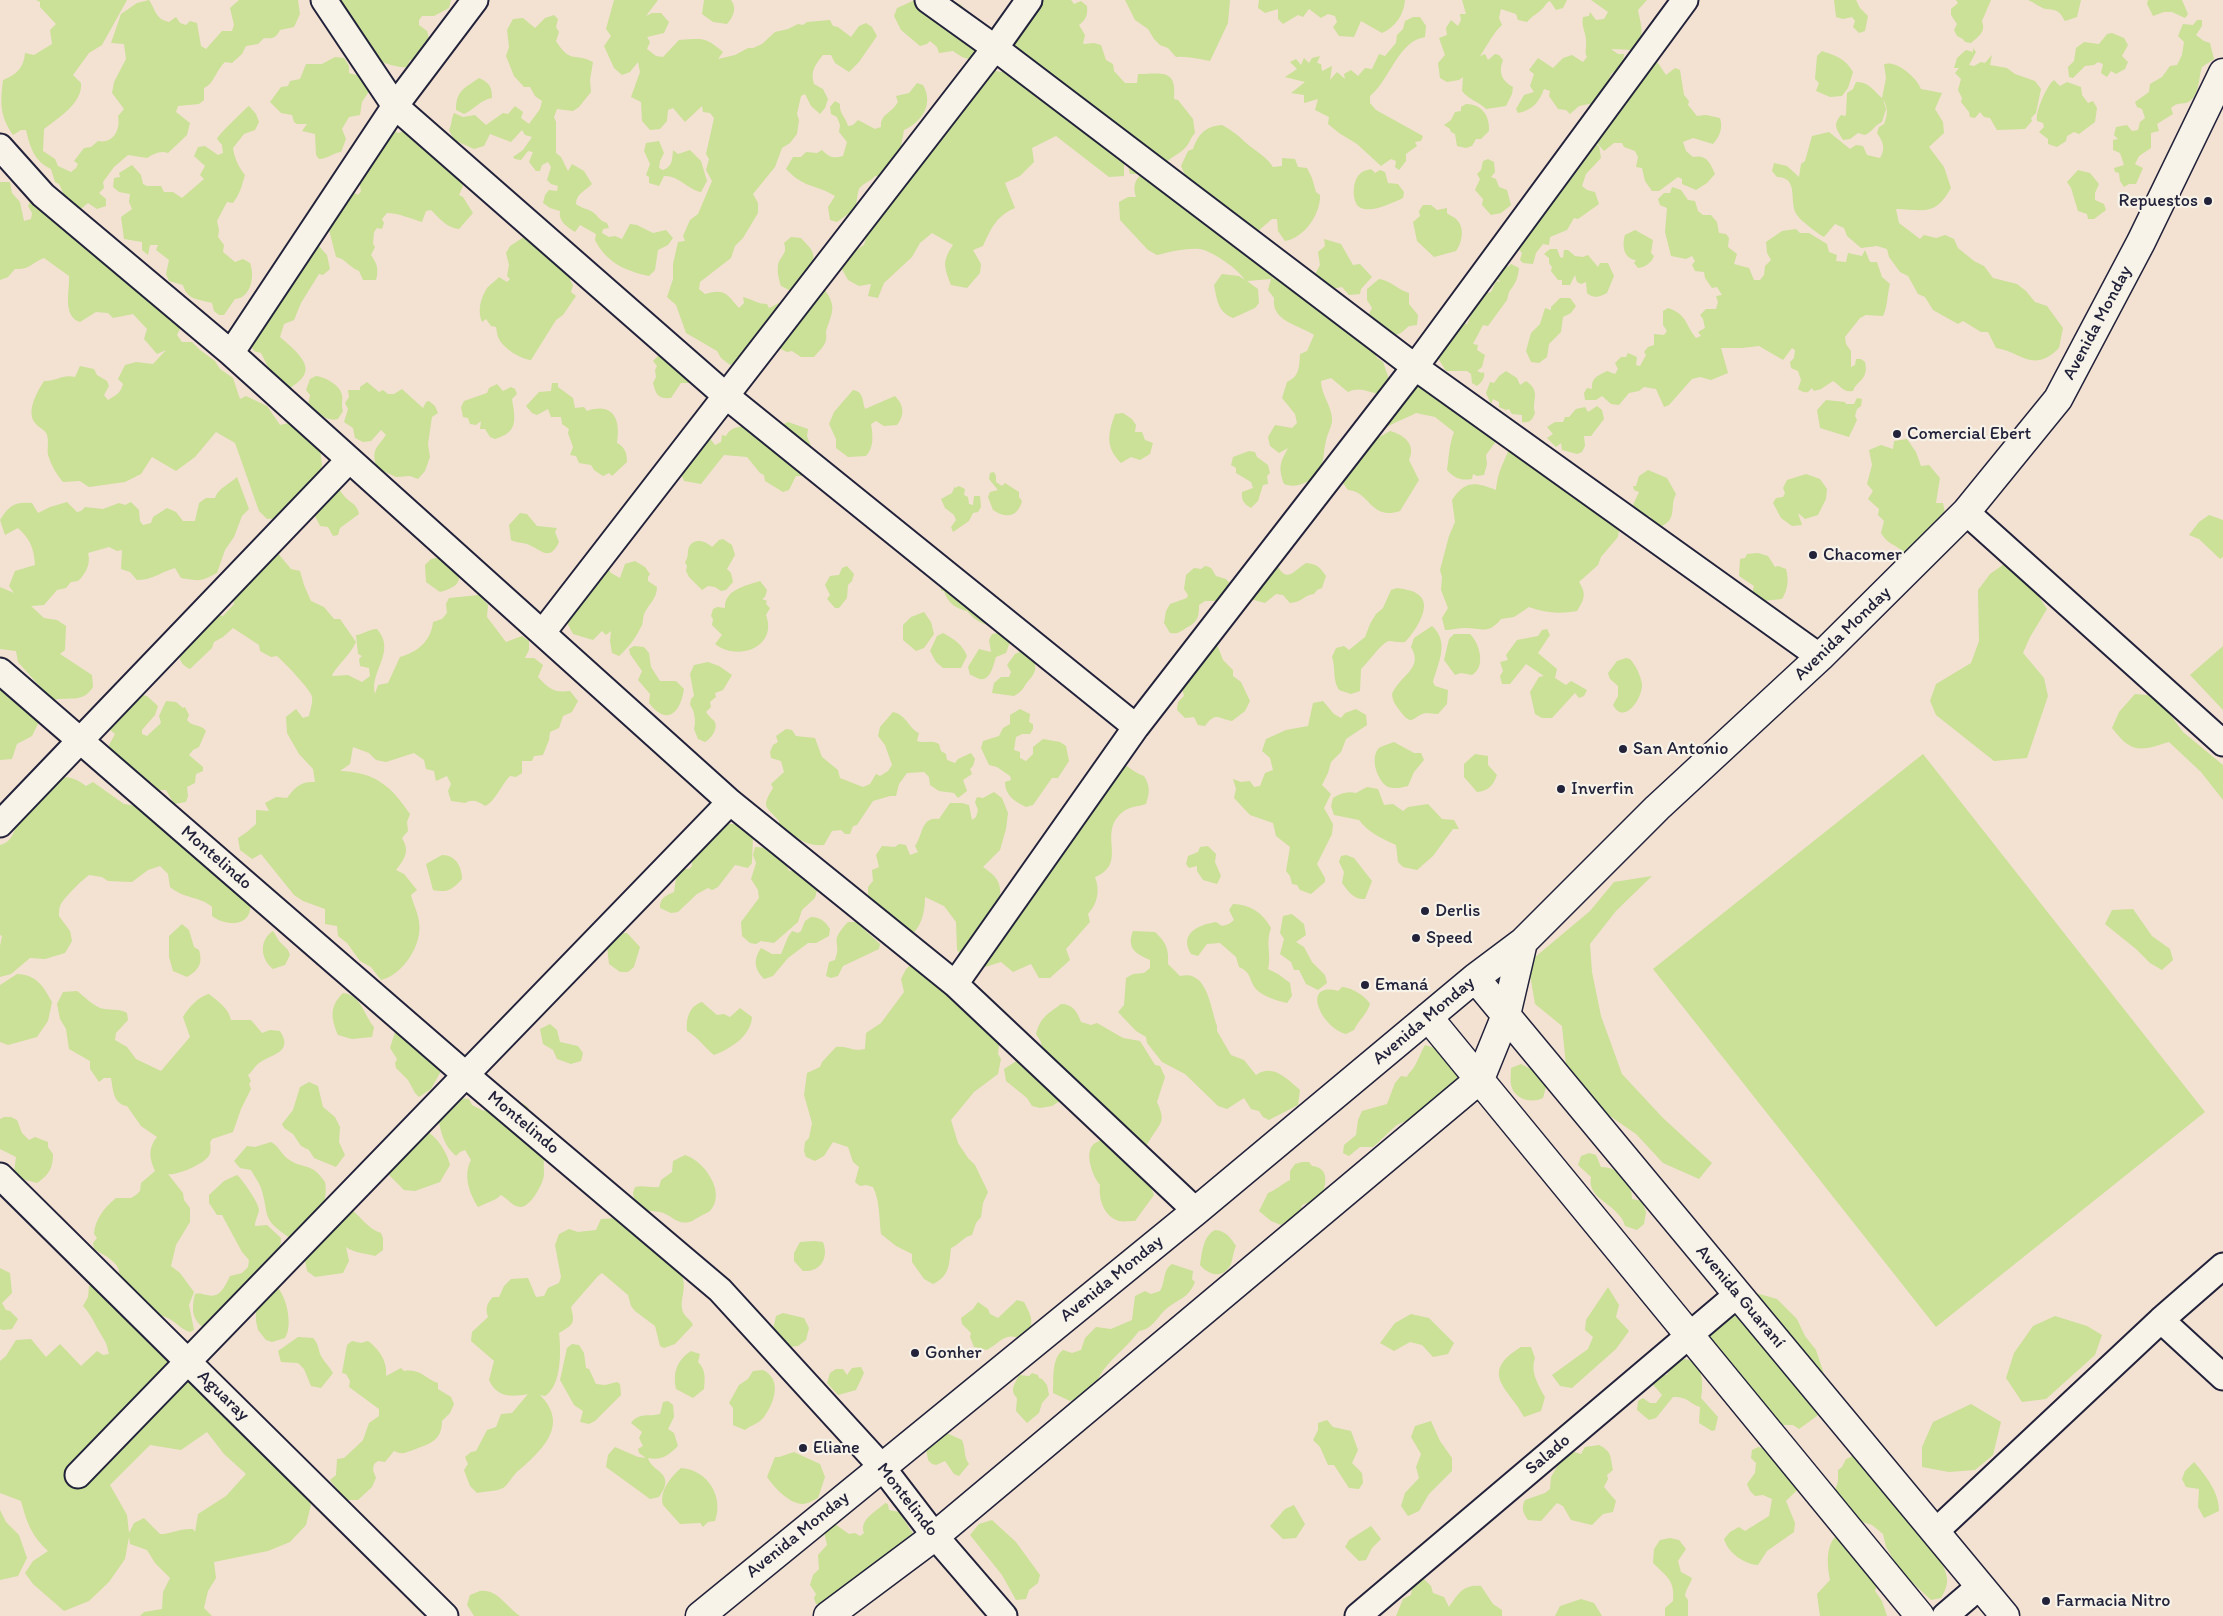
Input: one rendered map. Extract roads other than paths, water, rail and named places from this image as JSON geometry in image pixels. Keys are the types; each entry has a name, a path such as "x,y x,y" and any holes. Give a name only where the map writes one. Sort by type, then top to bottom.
{"main road":[{"name":"Avenida Monday","path":"700,1616 1196,1211 1475,978 1524,942 1657,808 1820,657 1966,512 2058,399 2141,242 2223,73"},
{"path":"828,1616 935,1536 1480,1079 1506,1015 1524,942"},
{"name":"Avenida Guaraní","path":"1475,978 2005,1616"},
{"path":"1428,1017 1920,1616"}],"street":[{"path":"324,0 395,106 725,395 1136,726"},
{"path":"230,353 395,106 475,0"},
{"path":"928,0 995,48 1415,367 1820,657"},
{"path":"543,632 995,48 1029,0"},
{"path":"955,984 1136,726 1415,367 1685,0"},
{"path":"0,147 43,195 230,353 543,632 730,802 955,984 1196,1211"},
{"path":"0,824 349,460"},
{"path":"1966,512 2223,743"},
{"name":"Montelindo","path":"0,671 466,1074 720,1290 882,1467 935,1536 1004,1616"},
{"path":"78,1475 730,802"},
{"name":"Aguaray","path":"0,1176 445,1616"},
{"path":"1935,1532 2161,1320 2223,1266"},
{"name":"Salado","path":"1358,1616 1738,1294"},
{"path":"2161,1320 2223,1377"},
{"path":"1944,1616 1980,1586"}],"place":[{"name":"Repuestos","path":"2208,201"},
{"name":"Comercial Ebert","path":"1897,434"},
{"name":"Chacomer","path":"1813,555"},
{"name":"San Antonio","path":"1623,749"},
{"name":"Inverfin","path":"1561,789"},
{"name":"Derlis","path":"1425,911"},
{"name":"Speed","path":"1416,938"},
{"name":"Emaná","path":"1365,985"},
{"name":"Gonher","path":"915,1353"},
{"name":"Eliane","path":"803,1448"},
{"name":"Farmacia Nitro","path":"2046,1601"}]}
